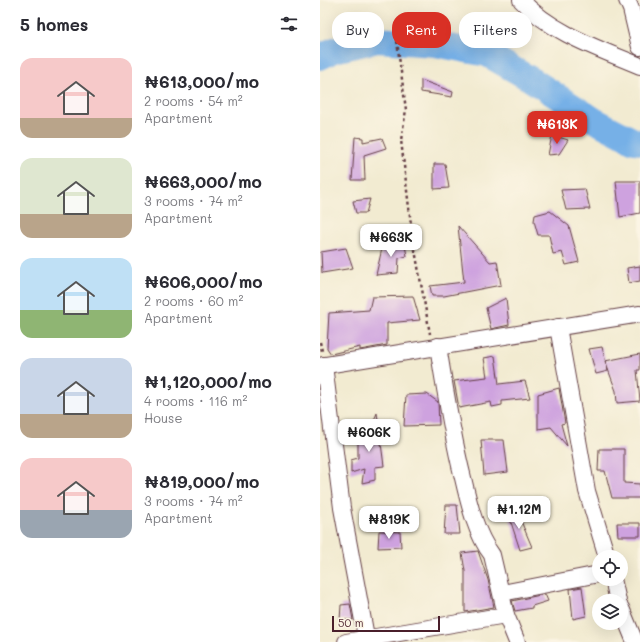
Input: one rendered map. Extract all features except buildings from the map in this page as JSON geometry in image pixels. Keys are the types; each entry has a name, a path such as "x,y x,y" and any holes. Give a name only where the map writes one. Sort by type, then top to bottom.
{"street":[{"path":"522,0 529,8 560,30 640,66"},
{"path":"627,0 631,9 640,48"},
{"path":"367,640 342,508 322,366 435,346 640,314"},
{"path":"558,327 588,491 605,550"},
{"path":"435,346 454,443 467,497 475,522 487,548 492,555 506,615 518,642"},
{"path":"502,593 592,575"},
{"path":"346,642 367,640 506,615"},
{"path":"628,625 635,642"}],"path":[{"path":"398,48 406,110 401,140 412,233 435,346"}],"waterway":[{"path":"320,57 334,50 377,40 435,44 487,54 532,80 594,120 634,141 640,142"}]}
